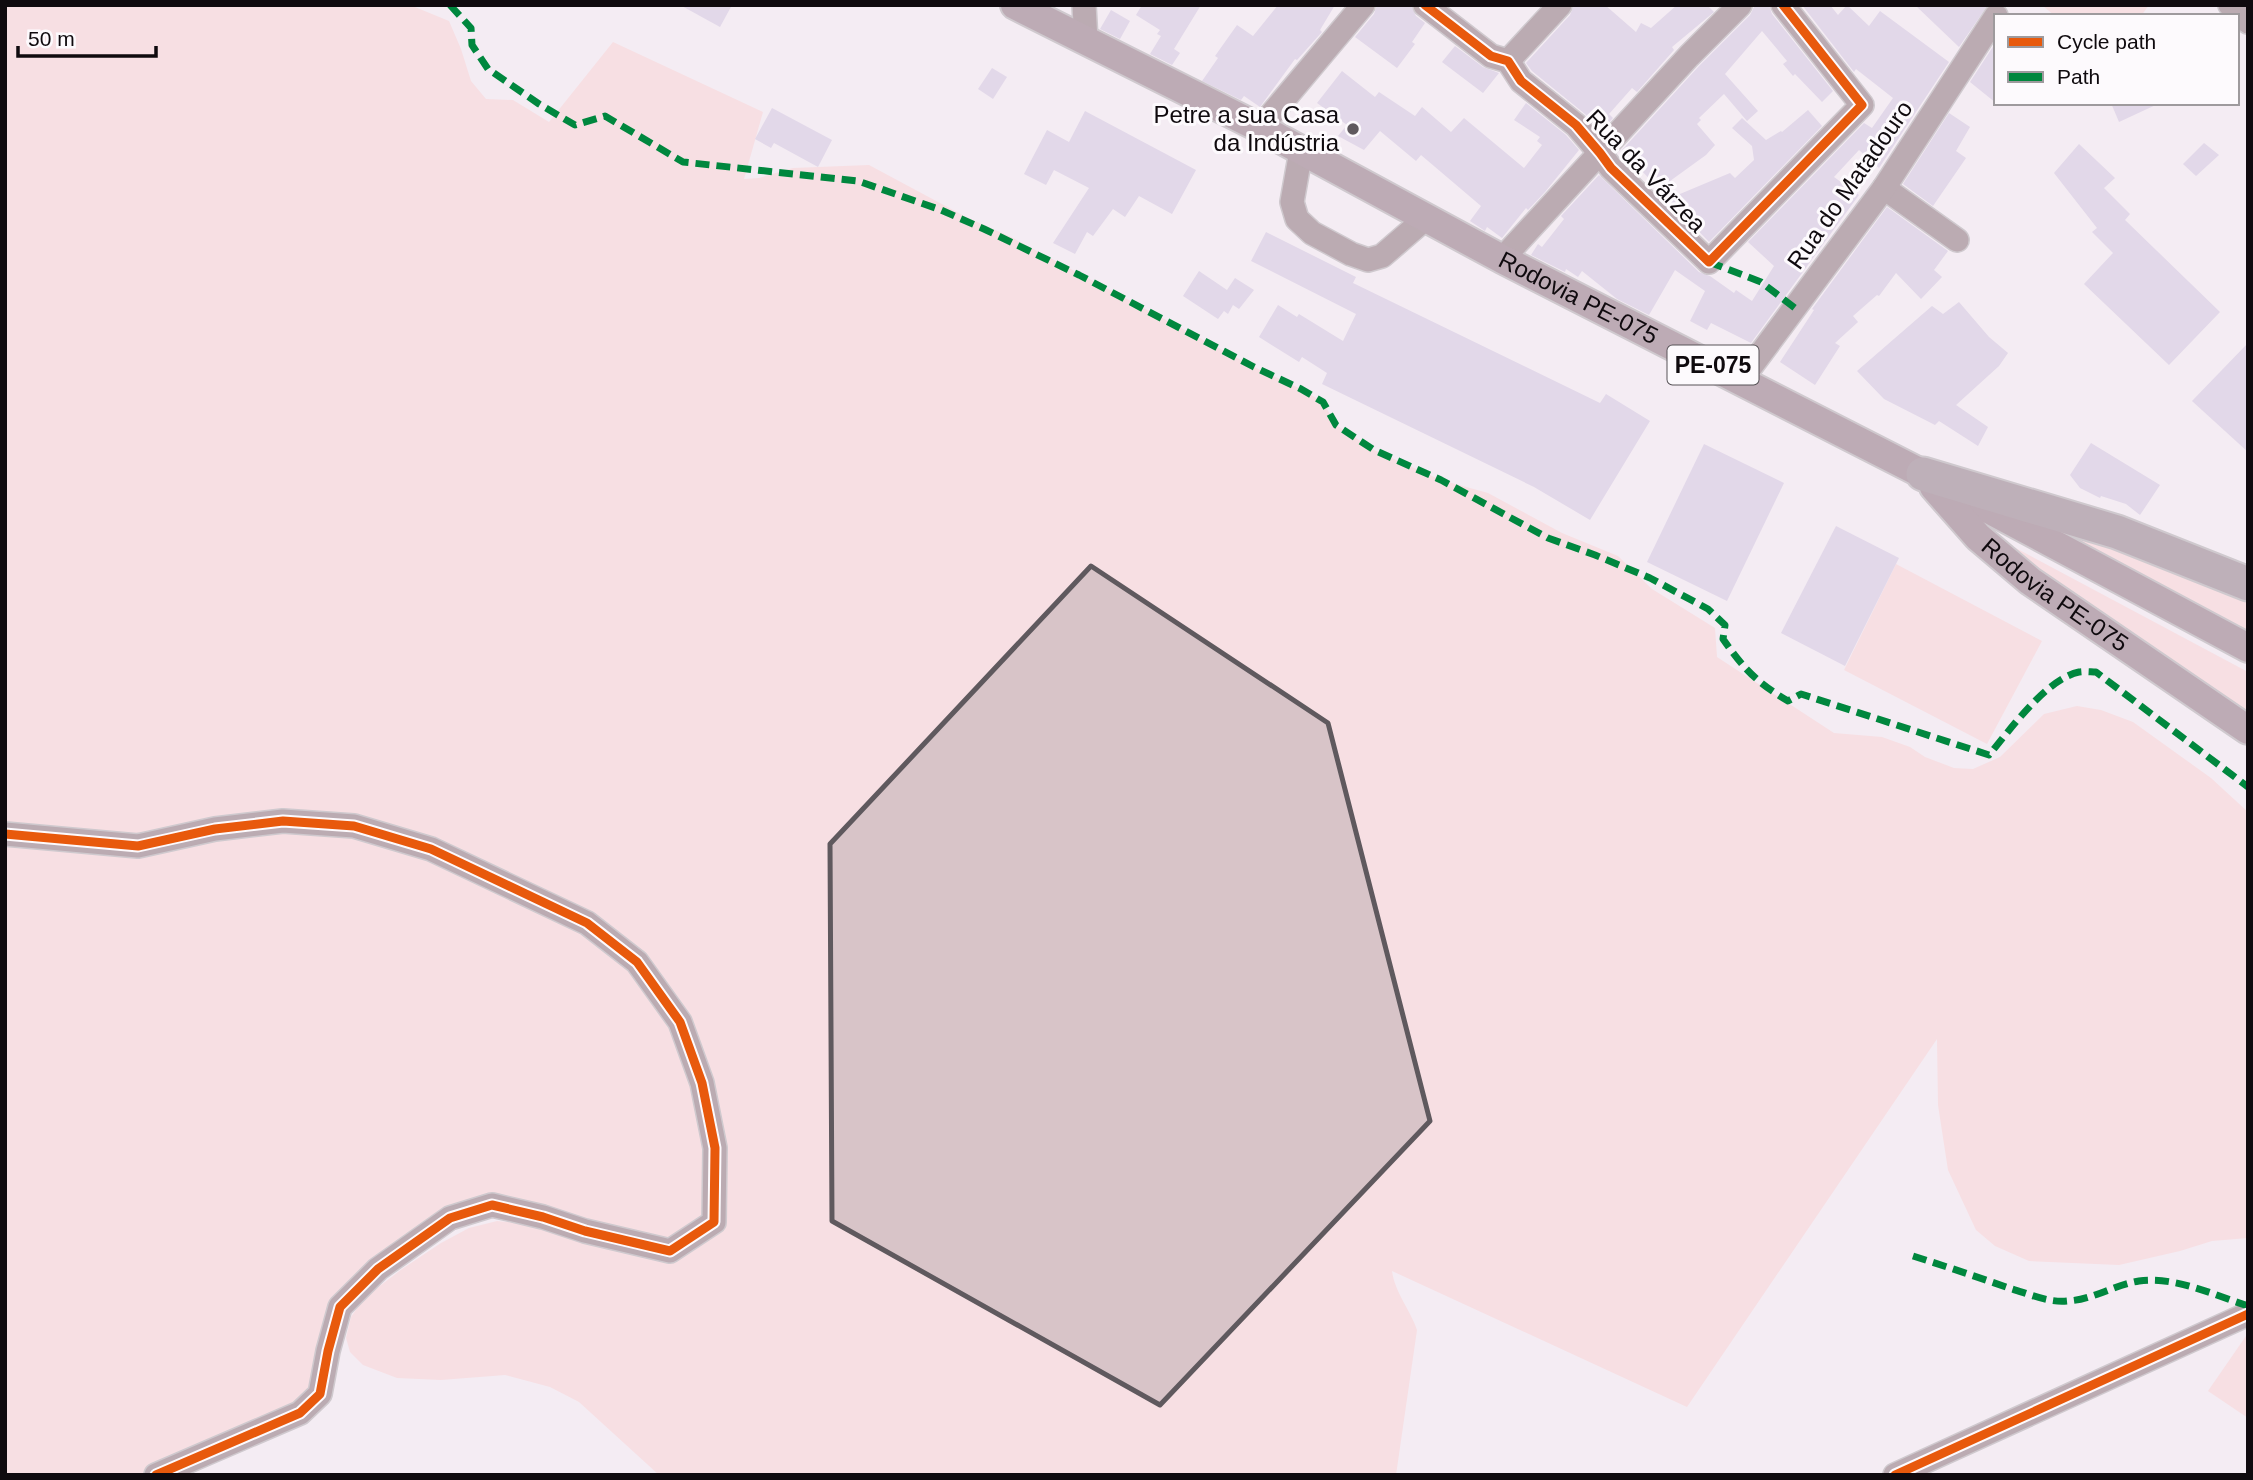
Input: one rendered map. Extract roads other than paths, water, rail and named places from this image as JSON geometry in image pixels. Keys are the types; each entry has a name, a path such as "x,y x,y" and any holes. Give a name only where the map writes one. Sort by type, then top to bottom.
{"highway":[{"path":"1923,474 2117,532 2248,584"}],"main road":[{"name":"Rodovia PE-075","path":"1015,5 1260,128 1502,259 1923,474 1978,537 2030,581 2248,730"},
{"name":"PE-075","path":"1923,474 2248,648"}],"street":[{"path":"1084,5 1086,41"},
{"path":"1260,128 1363,5"},
{"name":"Rua da Várzea","path":"1426,5 1491,56 1508,61 1521,81 1576,125 1611,168 1709,262 1862,105 1783,5"},
{"path":"1508,61 1560,5"},
{"path":"1502,259 1740,5"},
{"path":"2230,5 2248,22"},
{"name":"Rua do Matadouro","path":"1741,380 1884,188 1994,19"},
{"path":"1301,151 1292,202 1297,219 1312,233 1351,254 1368,260 1382,256 1426,218"},
{"path":"1884,188 1957,240"},
{"path":"5,834 138,846 215,829 283,821 354,826 431,849 587,923 637,962 680,1022 702,1083 715,1148 714,1222 670,1251 492,1205 450,1218 378,1269 340,1307 320,1394 300,1413 156,1475"},
{"path":"1895,1475 2248,1314"}],"place":[{"name":"Petre a sua Casa da Indústria","path":"1353,129"}]}
